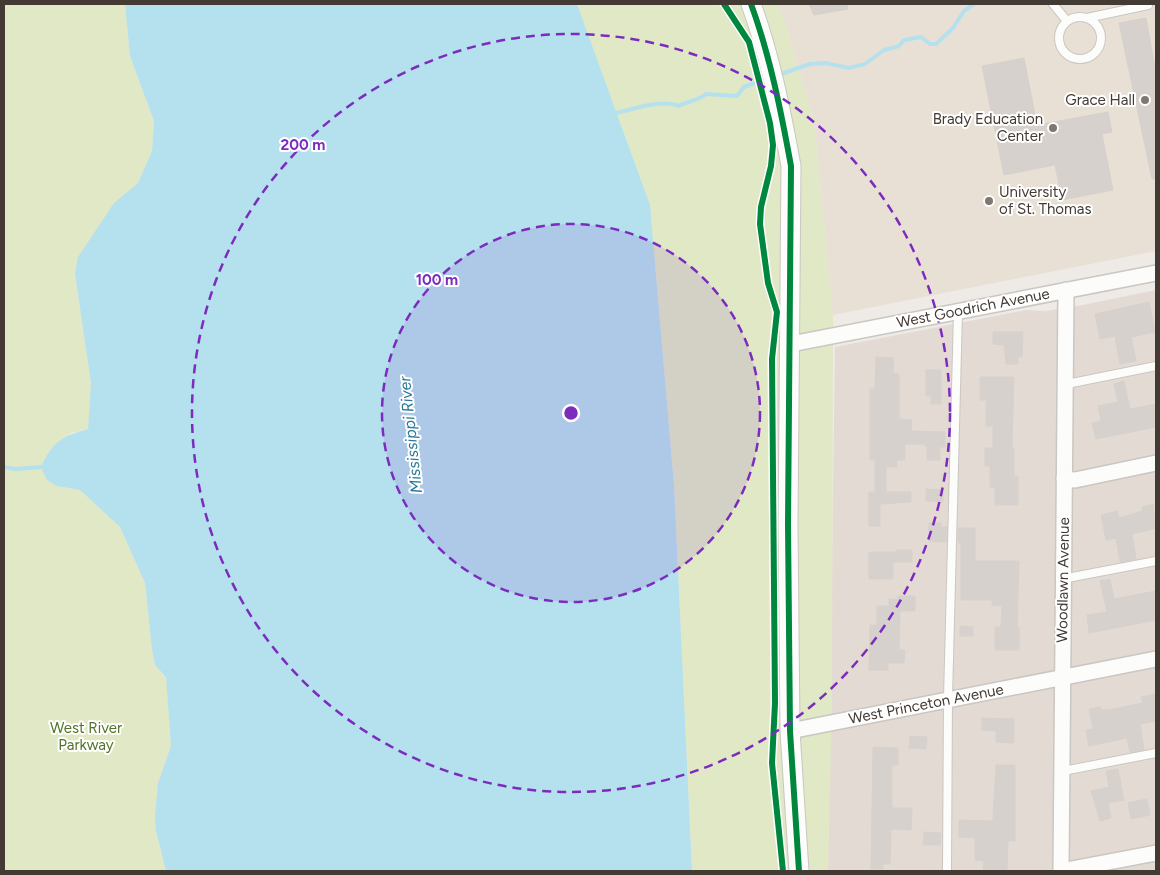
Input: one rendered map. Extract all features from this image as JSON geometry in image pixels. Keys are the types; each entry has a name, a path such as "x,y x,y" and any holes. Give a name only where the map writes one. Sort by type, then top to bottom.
{"street":[{"path":"751,4 763,38 783,120 791,166 788,524 790,731 800,871"},
{"name":"West Goodrich Avenue","path":"791,344 1156,273"},
{"name":"Woodlawn Avenue","path":"1061,871 1063,772 1062,579 1066,290"},
{"path":"1064,479 1075,480 1156,463"},
{"name":"West Princeton Avenue","path":"790,731 948,698 1156,659"},
{"path":"1061,871 1156,852"}],"lane":[{"path":"1053,4 1067,21"},
{"path":"1087,18 1098,27 1101,41 1095,52 1083,58 1070,56 1061,47 1060,33 1067,21 1148,5"},
{"path":"947,871 948,698 958,312"},
{"path":"1066,384 1156,366"},
{"path":"1062,579 1156,561"},
{"path":"1063,772 1156,753"}],"shaded area":[{"name":"University of St. Thomas","path":"776,4 1156,4 1156,251 833,315 814,122 783,16"},
{"path":"1156,290 1156,871 828,871 835,347 1026,310 1045,311 1078,306"}],"green space":[{"name":"West River Parkway","path":"4,4 125,4 130,56 154,121 152,151 138,183 114,203 75,274 91,383 88,429 70,433 57,486 80,490 120,527 145,583 155,665 166,677 171,746 158,783 156,831 166,871 4,871"},
{"path":"577,4 776,4 783,16 814,122 833,315 832,699 828,871 692,871 674,485 650,205"}],"water":[{"name":"Mississippi River","path":"125,4 577,4 650,205 674,485 692,871 166,871 156,831 155,816 158,783 171,746 166,677 155,665 145,583 120,527 80,490 57,486 47,480 41,467 50,451 59,441 88,429 91,383 75,274 78,257 114,203 138,183 152,151 154,121 130,56"}],"building":[{"path":"809,4 847,4 848,9 814,15"},
{"name":"Grace Hall","path":"1146,18 1156,73 1156,179 1152,179 1119,23"},
{"name":"Brady Education Center","path":"1024,58 1037,125 1108,112 1112,132 1102,134 1113,190 1062,200 1055,165 1004,175 982,66"},
{"path":"1149,302 1155,332 1131,337 1136,361 1120,364 1115,336 1100,339 1095,314"},
{"path":"993,332 1023,332 1022,357 1018,357 1018,364 1006,364 1004,345 993,344"},
{"path":"876,357 894,358 893,373 899,374 899,419 912,420 911,431 945,432 945,447 940,447 940,460 927,460 927,446 925,444 905,444 905,460 897,460 897,467 886,467 886,492 911,492 911,502 880,504 880,526 869,526 869,492 875,492 875,460 870,460 870,389 875,389"},
{"path":"926,370 941,370 941,404 931,404 931,396 926,396"},
{"path":"980,377 1014,377 1012,448 1014,448 1014,476 1018,476 1018,505 995,505 995,487 990,487 990,466 985,466 985,448 993,448 993,426 986,426 986,400 980,400"},
{"path":"1124,381 1130,409 1156,404 1156,427 1096,439 1092,423 1101,421 1098,406 1118,402 1114,384"},
{"path":"926,489 943,490 943,502 926,501"},
{"path":"1153,504 1156,528 1132,534 1136,559 1120,562 1116,538 1106,540 1101,515 1117,511 1119,518 1143,511 1142,507"},
{"path":"929,523 941,523 941,527 947,527 946,542 929,541"},
{"path":"958,528 975,528 975,561 1019,561 1017,627 1019,627 1019,650 995,650 995,627 1001,627 1002,606 992,605 992,600 961,600 961,545 958,542"},
{"path":"897,550 912,550 912,562 893,562 893,579 869,579 869,552 897,552"},
{"path":"1110,579 1114,599 1156,591 1156,620 1089,633 1087,615 1107,612 1100,581"},
{"path":"898,596 915,596 915,611 900,611 899,650 905,650 904,663 888,663 888,670 869,670 870,625 877,625 877,606 889,606 889,599 898,599"},
{"path":"960,626 973,627 973,636 960,636"},
{"path":"1156,694 1156,721 1140,724 1144,750 1130,752 1127,738 1089,746 1086,730 1093,729 1089,709 1101,707 1101,710 1108,710 1143,703 1141,697"},
{"path":"982,718 1014,719 1014,743 996,742 996,731 982,730"},
{"path":"910,736 927,737 926,749 909,748"},
{"path":"873,747 898,748 898,765 892,765 892,808 912,808 911,830 891,829 890,864 883,864 883,869 871,869"},
{"path":"996,765 1015,765 1015,841 1008,841 1007,871 983,871 984,861 975,860 975,838 959,837 959,820 991,821 993,819"},
{"path":"1118,769 1124,800 1108,803 1111,818 1100,821 1091,791 1109,787 1106,771"},
{"path":"1147,799 1150,815 1131,819 1128,803"},
{"path":"924,832 941,833 940,845 923,845"}],"waterway":[{"path":"778,75 810,64 825,63 849,68 865,64 884,50 899,46 904,40 921,37 930,44 936,44 953,28 964,11 974,4"},
{"path":"616,113 656,104 679,106 706,94 737,96 744,87 766,79"},
{"path":"4,467 15,469 44,467"}],"cycle path":[{"path":"724,4 749,42 770,123 773,145 771,166 761,207 760,224 768,283 777,312 772,359 775,703 772,763 783,871"},
{"path":"751,4 774,84 791,166 788,524 790,731 799,871"}],"place":[{"name":"Grace Hall","path":"1145,100"},
{"name":"Brady Education Center","path":"1053,128"},
{"name":"University of St. Thomas","path":"989,201"}]}
